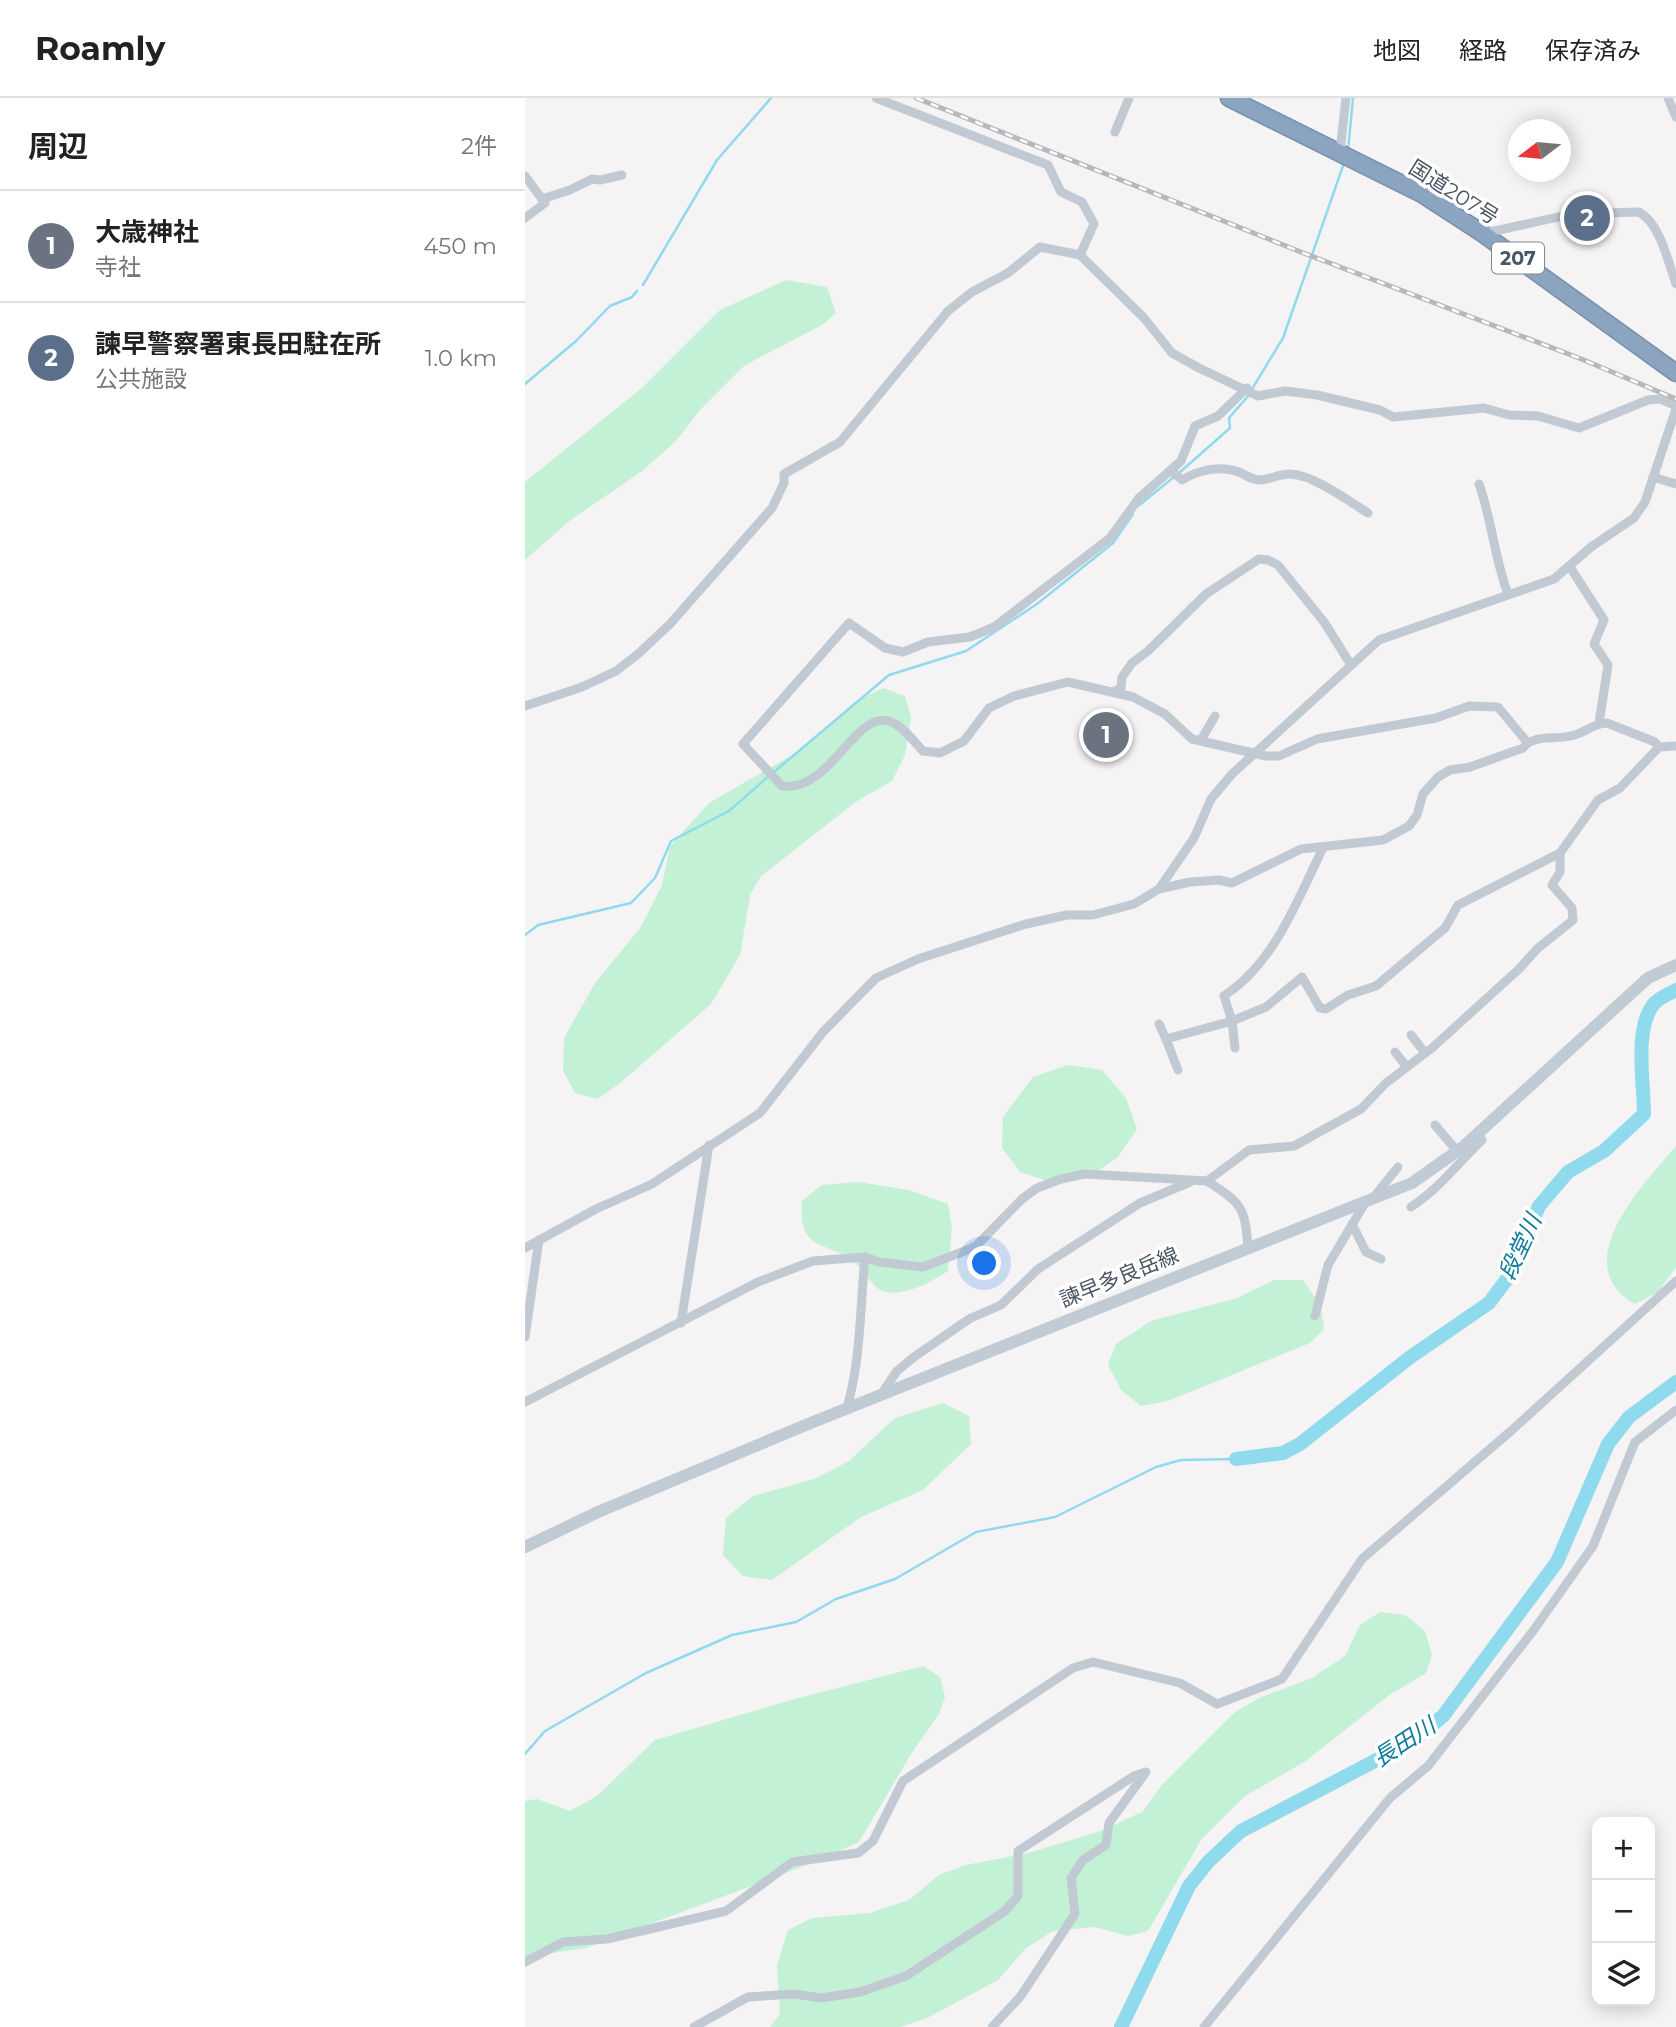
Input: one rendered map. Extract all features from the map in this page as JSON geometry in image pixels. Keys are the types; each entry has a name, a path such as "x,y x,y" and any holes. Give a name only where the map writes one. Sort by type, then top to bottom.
{"highway":[{"name":"国道207号","path":"1229,98 1422,194 1482,233 1676,373"}],"main road":[{"name":"諫早多良岳線","path":"525,1547 597,1512 881,1394 1412,1183 1478,1133 1624,997 1648,978 1676,965"}],"street":[{"path":"876,98 1048,165 1061,192 1082,202 1094,223 1080,254"},
{"path":"1115,132 1129,98"},
{"path":"1344,153 1346,98"},
{"path":"1668,98 1676,117"},
{"path":"542,198 570,190 592,179 622,175"},
{"path":"525,176 545,203 525,218"},
{"path":"1482,233 1572,214 1639,212 1648,217 1676,284"},
{"path":"525,706 582,687 616,671 638,654 670,624 772,509 784,474 840,442 948,312 972,292 1008,273 1039,247 1080,254 1144,318 1172,353 1250,391 1317,395 1380,410 1393,417 1484,408 1510,415 1538,416 1579,428 1647,400 1660,399 1676,408 1645,502 1634,518 1591,547 1554,579 1379,640 1254,753 1211,799 1194,838 1159,889"},
{"path":"1177,475 1195,426 1218,416 1250,391"},
{"path":"1368,513 1342,496 1296,474 1256,480 1236,471 1220,469 1177,475 1139,498 1110,538 994,627 970,637 928,642 903,652 885,648 849,623 743,744 782,786 795,788 810,783 840,755 864,726 883,719 894,723 923,751 940,753 964,741 989,708 1014,696 1068,682 1133,697 1165,714 1192,739 1240,747 1254,753 1279,756 1317,739 1436,718 1482,704 1498,707 1527,742"},
{"path":"1653,477 1676,484"},
{"path":"1479,484 1489,513 1496,562 1508,594"},
{"path":"1113,692 1121,688 1122,677 1132,663 1148,651 1206,594 1259,559 1278,565 1324,622 1351,665"},
{"path":"1570,567 1604,620 1594,644 1608,665 1599,723"},
{"path":"1201,740 1215,716"},
{"path":"525,1248 652,1184 760,1113 823,1032 876,978 918,959 1025,925 1067,915 1093,915 1134,904 1159,889 1219,880 1232,883 1301,849 1383,840 1409,826 1417,815 1423,794 1438,777 1450,770 1470,767 1523,748 1527,742 1581,733 1599,723 1607,723 1643,737 1659,747 1676,746"},
{"path":"1166,1039 1232,1021 1266,1007 1302,977 1320,1008 1326,1009 1348,995 1376,986 1444,928 1458,905 1560,853 1598,800 1620,788 1659,747"},
{"path":"1235,1048 1232,1021 1224,996 1248,979 1260,964 1300,901 1323,848"},
{"path":"1206,1181 1249,1150 1294,1146 1361,1109 1386,1083 1425,1053 1519,969 1537,949 1573,920 1572,908 1552,885 1560,872 1560,853"},
{"path":"1159,1024 1178,1070"},
{"path":"1411,1035 1425,1053"},
{"path":"1395,1052 1407,1067"},
{"path":"1434,1125 1457,1151"},
{"path":"1411,1207 1437,1190 1454,1167 1482,1140 1478,1133"},
{"path":"681,1323 709,1145"},
{"path":"1315,1317 1328,1265 1352,1224 1398,1167"},
{"path":"525,1402 758,1282 813,1261 866,1257 879,1262 923,1267 952,1259 975,1247 1022,1199 1037,1188 1061,1179 1085,1174 1206,1181 1238,1204 1246,1217 1248,1247"},
{"path":"881,1394 897,1371 914,1357 969,1319 1001,1305 1038,1269 1140,1203 1195,1180"},
{"path":"1352,1224 1366,1252 1381,1259"},
{"path":"525,1337 540,1240"},
{"path":"848,1408 858,1368 866,1257"},
{"path":"525,1962 563,1942 607,1938 726,1911 792,1862 858,1853 873,1841 903,1781 1073,1668 1093,1662 1180,1683 1217,1704 1282,1679 1362,1559 1512,1430 1676,1281"},
{"path":"1204,2027 1390,1798 1428,1766 1533,1631 1593,1546 1635,1442 1676,1410"},
{"path":"694,2027 748,1997 794,1994 821,1998 860,1993 906,1976 1005,1911 1018,1896 1018,1851 1133,1776 1146,1772 1109,1823 1106,1845 1083,1860 1072,1878 1075,1914 1020,1997 992,2027"}],"green space":[{"path":"786,280 827,287 836,313 822,325 745,365 700,410 676,441 642,471 568,522 525,560 525,482 643,387 720,310"},
{"path":"883,688 905,696 911,717 905,755 892,781 857,801 761,876 750,895 740,955 711,1004 619,1084 597,1099 575,1093 563,1071 564,1038 595,983 641,927 662,885 670,846 709,803 804,748 854,702"},
{"path":"1068,1065 1102,1070 1126,1098 1137,1129 1118,1157 1089,1177 1054,1183 1020,1172 1002,1148 1003,1117 1033,1077"},
{"path":"1676,1146 1676,1267 1658,1292 1635,1304 1615,1287 1607,1268 1609,1246 1617,1224 1631,1202"},
{"path":"858,1182 909,1190 948,1204 952,1227 948,1271 911,1290 882,1291 855,1263 809,1237 804,1229 802,1201 822,1185"},
{"path":"1274,1280 1303,1280 1321,1306 1324,1329 1310,1343 1168,1401 1141,1406 1121,1390 1108,1365 1116,1344 1151,1321 1237,1298"},
{"path":"943,1403 969,1416 971,1444 923,1490 861,1517 772,1580 743,1576 723,1555 726,1518 753,1496 817,1478 849,1461 895,1418"},
{"path":"1380,1612 1405,1615 1425,1631 1432,1655 1426,1673 1388,1696 1306,1761 1245,1796 1201,1840 1148,1931 1128,1936 1094,1927 1053,1931 1026,1948 998,1980 927,2018 900,2027 770,2027 780,2014 777,1965 788,1930 812,1918 870,1913 909,1900 939,1875 966,1865 1028,1853 1098,1832 1142,1812 1162,1785 1234,1713 1259,1698 1312,1678 1345,1656 1360,1625"},
{"path":"923,1666 940,1677 945,1697 939,1714 911,1754 859,1842 815,1862 586,1948 525,1957 525,1801 537,1799 570,1811 597,1796 655,1740 791,1700"}],"waterway":[{"path":"643,285 717,160 771,98"},
{"path":"1348,150 1353,98"},
{"path":"1252,389 1283,338 1344,163"},
{"path":"525,384 576,341 610,306 632,297 637,291"},
{"path":"1179,473 1230,428 1229,418 1249,395"},
{"path":"1138,506 1174,477"},
{"path":"774,772 889,675 966,651 1037,604 1113,543 1133,514"},
{"path":"525,935 538,925 631,903 655,878 671,841 729,811 769,776"},
{"name":"段堂川","path":"1236,1459 1283,1453 1300,1444 1409,1358 1489,1303 1513,1271 1539,1206 1568,1172 1604,1151 1644,1114 1641,1058 1647,1016 1653,1005 1676,990"},
{"name":"長田川","path":"1121,2027 1189,1886 1208,1862 1241,1831 1413,1741 1443,1716 1557,1562 1608,1444 1629,1417 1676,1382"},
{"path":"525,1754 545,1731 646,1673 732,1635 796,1622 836,1599 895,1579 976,1532 1055,1517 1156,1467 1181,1460 1236,1459"}],"railway":[{"path":"916,98 1306,254 1579,358 1676,399"}],"place":[{"name":"諫早警察署東長田駐在所","path":"1587,218"},
{"name":"大歳神社","path":"1106,735"}]}
